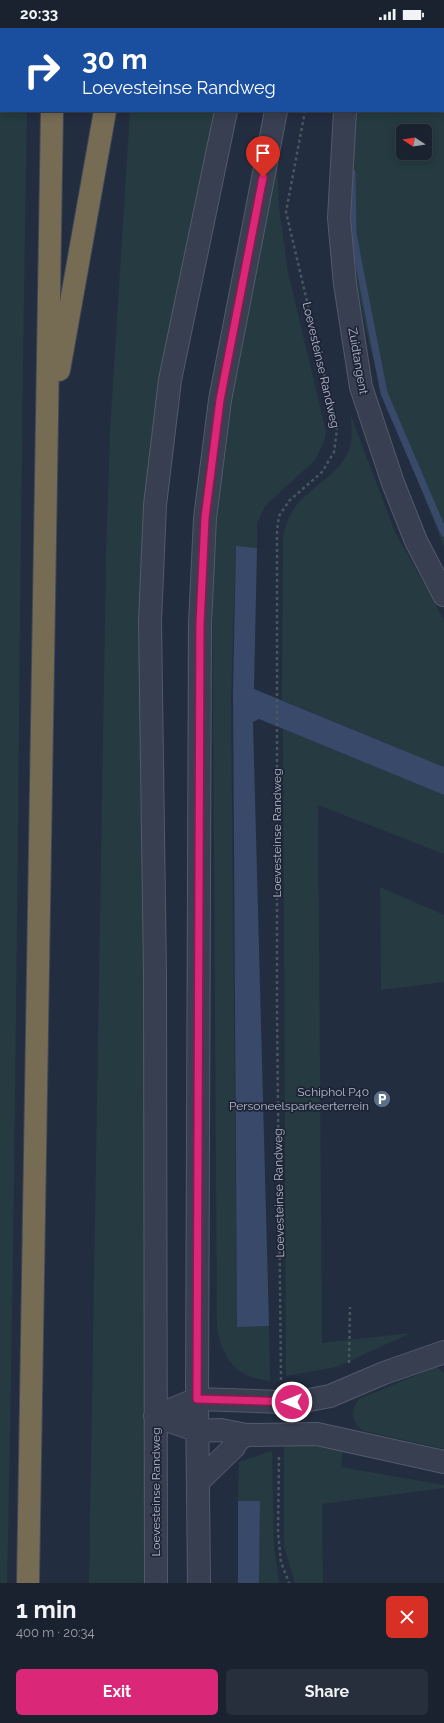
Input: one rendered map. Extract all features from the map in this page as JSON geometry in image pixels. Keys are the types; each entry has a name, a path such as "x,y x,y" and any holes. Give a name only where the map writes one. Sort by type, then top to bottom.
{"highway":[{"path":"28,1583 52,112"},
{"path":"47,437 104,112"}],"street":[{"name":"Loevesteinse Randweg","path":"156,1583 155,975 150,621 155,505 170,380 226,112"},
{"path":"199,1583 197,1399 200,624 205,518 220,400 276,112"},
{"name":"Zuidtangent","path":"345,112 339,218 345,284 361,387 393,483 416,541 444,595"},
{"path":"155,1416 197,1399 304,1401 330,1396 384,1373 444,1352"},
{"path":"155,1416 198,1431 221,1430 246,1435 317,1434 444,1462"},
{"path":"199,1481 234,1447 238,1440 246,1435"}],"path":[{"name":"Loevesteinse Randweg","path":"288,1381 281,1382 277,530 279,516 289,501 322,472 334,452 337,429 286,212 306,112"},
{"path":"349,1368 350,1307"},
{"path":"280,1434 278,1532 281,1562 289,1583"}],"green space":[{"path":"0,112 27,112 11,1399 7,1583 0,1583"},
{"path":"130,112 218,112 152,455 145,1583 89,1583 106,557 110,431"},
{"path":"348,112 444,112 444,547 387,404 369,344 354,271 343,172"},
{"path":"277,164 279,207 288,272 326,432 324,442 315,460 265,506 257,524 257,548 236,546 231,700 237,1327 269,1326 270,1381 252,1377 242,1373 236,1368 231,1363 224,1351 217,1330 212,524 218,474 261,218"},
{"path":"351,416 395,532 444,620 444,767 282,700 283,539 285,527 291,513 299,502 333,473 346,456 350,447 352,432"},
{"path":"283,729 444,795 444,854 318,805 322,1343 411,1333 336,1367 286,1376"},
{"path":"380,887 444,915 444,982 381,990"},
{"path":"436,1367 444,1373 444,1449 364,1431 356,1424 353,1412 359,1399"},
{"path":"284,1446 313,1446 343,1451 341,1467 444,1485 444,1488 322,1504 323,1583 295,1583 284,1546"},
{"path":"272,1451 274,1546 279,1583 259,1583 260,1501 238,1501 239,1462"}],"water":[{"path":"236,546 257,548 254,689 444,767 444,795 259,719 253,722 269,1326 237,1327 233,689"},
{"path":"238,1501 260,1501 259,1583 238,1583"}],"waterway":[{"path":"352,173 353,234 384,393 444,533"}],"place":[{"name":"Schiphol P40 Personeelsparkeerterrein","path":"382,1099"}],"route":[{"path":"263,177 220,400 205,518 200,624 197,1399 292,1402"}]}
